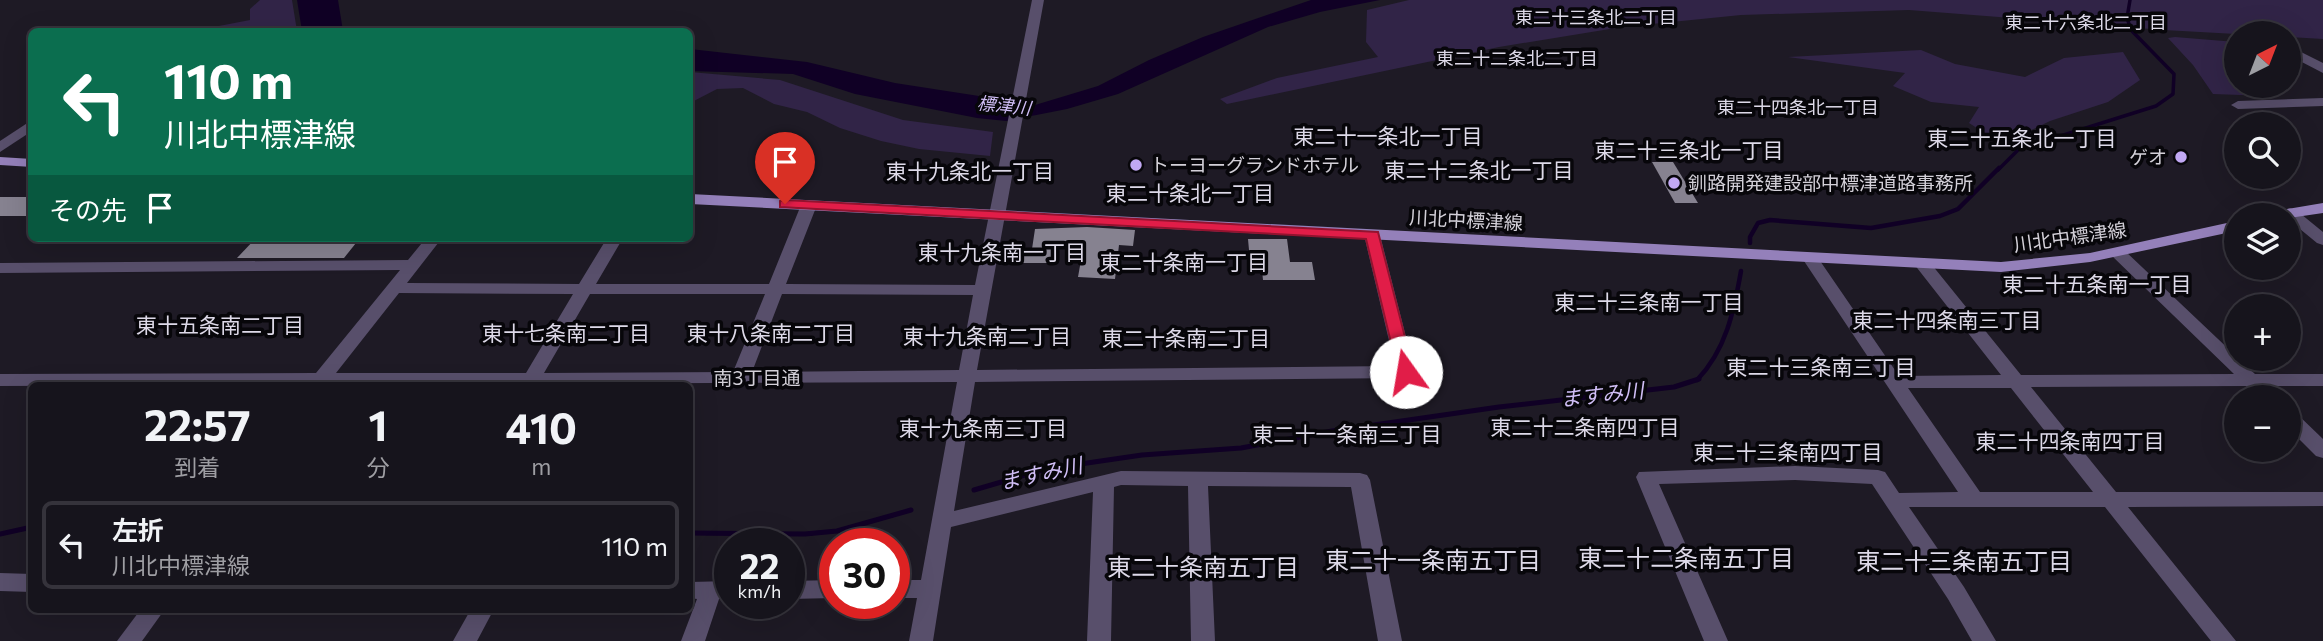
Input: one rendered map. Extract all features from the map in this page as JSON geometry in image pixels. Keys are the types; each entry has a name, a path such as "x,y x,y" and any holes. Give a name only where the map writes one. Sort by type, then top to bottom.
{"main road":[{"path":"0,161 28,163"},
{"name":"川北中標津線","path":"693,199 1922,264 2034,265 2118,253 2224,229"},
{"path":"2301,212 2323,208"}],"street":[{"path":"921,641 982,290 1038,0"},
{"path":"2301,56 2323,69"},
{"path":"2238,105 2323,102"},
{"path":"0,148 28,127"},
{"path":"740,378 809,205"},
{"path":"2301,225 2323,240"},
{"name":"南3丁目通","path":"0,380 740,378 1406,372 1372,235"},
{"path":"322,378 431,242"},
{"path":"531,379 612,242"},
{"path":"2118,253 2254,385"},
{"path":"1810,258 1974,500"},
{"path":"1922,264 2224,641"},
{"path":"0,268 412,265"},
{"path":"394,288 982,290"},
{"path":"1896,382 2323,380"},
{"path":"2301,430 2323,451"},
{"path":"1716,641 1646,477 1795,473 1878,477 1984,641"},
{"path":"942,522 1104,481 1198,478 1360,481 1391,641"},
{"path":"1198,478 1203,641"},
{"path":"1100,641 1104,481"},
{"path":"1895,500 2323,499"},
{"path":"0,582 28,583"},
{"path":"910,589 930,589"},
{"path":"693,641 710,590"},
{"path":"129,641 151,613"},
{"path":"465,641 481,613"}],"shaded area":[{"path":"260,0 292,0 297,28 209,28 250,20 250,9"},
{"path":"1409,0 2323,0 2323,39 2301,38 2301,21 2224,21 2224,33 1909,10 1741,15 1622,27 1499,47 1227,104 1220,99 1277,78 1378,57 1366,42 1367,10"},
{"path":"2168,38 2224,41 2224,94 2213,94 2193,65"},
{"path":"1921,50 1955,64 2025,77 2064,58 2123,52 2140,80 2108,102 2050,121 2002,144 1969,123 1979,107 1931,102 1893,86 1905,73 1788,57"},
{"path":"693,72 780,80 903,120 993,132 990,156 919,149 881,141 840,128 807,112 774,104 743,88 717,89 693,101"}],"water":[{"path":"297,0 338,0 343,28 302,28"},
{"name":"標津川","path":"1311,0 1380,0 1320,12 1268,27 1118,94 1067,109 1006,121 977,118 855,94 793,74 693,71 693,49 807,62 895,83 979,96 1005,105 1035,105 1098,86 1203,37"}],"building":[{"name":"釧路開発建設部中標津道路事務所","path":"1652,162 1673,162 1698,203 1675,203"},
{"path":"0,197 28,197 28,216 0,216"},
{"path":"1087,227 1135,230 1133,246 1119,245 1115,279 1078,277 1083,249 1059,249 1057,263 1021,263 1023,249 1032,249 1035,229"},
{"path":"1248,239 1287,239 1290,262 1312,262 1315,280 1263,280 1261,261 1250,261"},
{"path":"252,242 357,242 344,258 237,258"}],"waterway":[{"name":"ますみ川","path":"1998,170 2019,149 2156,106 2173,94 2174,74 2131,30 2127,18 2130,0"},
{"name":"ますみ川","path":"1750,243 1750,237 1758,223 1770,220 1871,228 1940,216 1958,209 1999,168"},
{"name":"ますみ川","path":"1697,380 1722,343 1732,315 1741,271"},
{"name":"ますみ川","path":"974,490 1046,469 1142,455 1241,448 1332,431 1499,407 1674,387 1697,380"},
{"name":"ますみ川","path":"693,533 805,534 837,531 911,510"},
{"name":"ますみ川","path":"0,534 28,528"}],"place":[{"name":"ゲオ","path":"2181,157"},
{"name":"トーヨーグランドホテル","path":"1136,165"},
{"name":"釧路開発建設部中標津道路事務所","path":"1674,183"}],"district":[{"name":"東二十三条北二丁目","path":"1596,18"},
{"name":"東二十六条北二丁目","path":"2086,23"},
{"name":"東二十二条北二丁目","path":"1517,59"},
{"name":"東二十四条北一丁目","path":"1798,108"},
{"name":"東二十一条北一丁目","path":"1388,137"},
{"name":"東二十五条北一丁目","path":"2022,139"},
{"name":"東二十三条北一丁目","path":"1689,151"},
{"name":"東二十二条北一丁目","path":"1479,171"},
{"name":"東十九条北一丁目","path":"970,172"},
{"name":"東二十条北一丁目","path":"1190,194"},
{"name":"東十九条南一丁目","path":"1002,253"},
{"name":"東二十条南一丁目","path":"1184,263"},
{"name":"東二十五条南一丁目","path":"2097,285"},
{"name":"東二十三条南一丁目","path":"1649,303"},
{"name":"東二十四条南三丁目","path":"1947,321"},
{"name":"東十五条南二丁目","path":"220,326"},
{"name":"東十七条南二丁目","path":"566,334"},
{"name":"東十八条南二丁目","path":"771,334"},
{"name":"東十九条南二丁目","path":"987,337"},
{"name":"東二十条南二丁目","path":"1186,339"},
{"name":"東二十三条南三丁目","path":"1821,368"},
{"name":"東二十二条南四丁目","path":"1585,428"},
{"name":"東十九条南三丁目","path":"983,429"},
{"name":"東二十一条南三丁目","path":"1347,435"},
{"name":"東二十四条南四丁目","path":"2070,442"},
{"name":"東二十三条南四丁目","path":"1788,453"},
{"name":"東二十二条南五丁目","path":"1686,559"},
{"name":"東二十一条南五丁目","path":"1433,561"},
{"name":"東二十三条南五丁目","path":"1964,562"},
{"name":"東二十条南五丁目","path":"1203,568"}],"route":[{"path":"785,204 1372,235 1406,372"}]}
